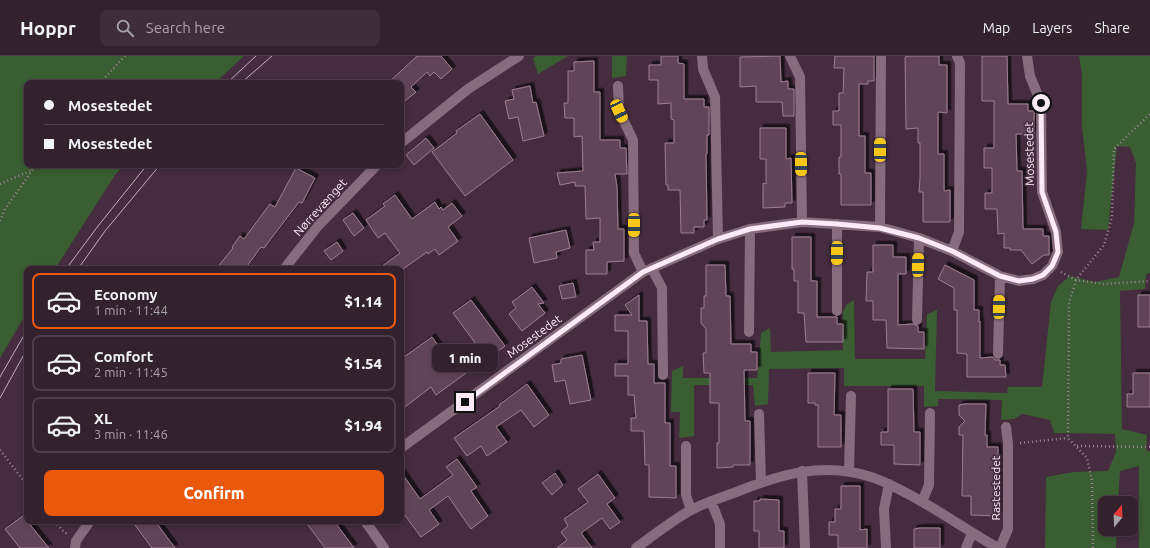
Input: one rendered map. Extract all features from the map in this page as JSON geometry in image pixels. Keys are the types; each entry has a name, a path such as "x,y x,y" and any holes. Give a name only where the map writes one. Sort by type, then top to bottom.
{"street":[{"path":"404,141 468,89 519,56"},
{"path":"702,56 703,69 715,97 718,239"},
{"path":"790,56 800,77 802,222"},
{"path":"880,228 881,56"},
{"path":"952,251 959,232 960,63 957,56"},
{"name":"Mosestedet","path":"404,446 648,271 718,239 750,229 802,222 880,228 919,238 952,251 1000,276 1019,281 1033,279 1043,275 1052,266 1058,252 1056,232 1042,192 1041,103 1030,76 1027,56"},
{"path":"618,86 619,111 633,140 634,253 662,288 663,375"},
{"name":"Nørrevænget","path":"286,266 318,226 375,168"},
{"path":"837,224 837,311"},
{"path":"749,332 750,229"},
{"path":"917,320 919,238"},
{"path":"998,354 1000,276"},
{"path":"849,470 851,396"},
{"path":"922,502 929,485 930,413"},
{"path":"759,414 760,482"},
{"name":"Rastestedet","path":"636,548 691,510 711,501 760,482 802,471 825,469 849,470 889,484 999,548 1008,529 1008,444 1006,427"},
{"path":"686,446 686,495 691,510"},
{"path":"802,471 805,548"},
{"path":"886,548 884,509 889,484"},
{"path":"711,501 720,524 720,548"},
{"path":"76,544 88,524"},
{"path":"366,524 384,548"},
{"path":"966,548 972,533"}],"path":[{"path":"121,60 122,56"},
{"path":"103,80 125,56"},
{"path":"1093,548 1092,481 1087,458 1068,438 1069,304 1076,280 1104,246 1112,217 1114,149 1150,114"},
{"path":"0,184 33,170"},
{"path":"0,221 5,210 33,170"},
{"path":"1076,280 1103,284 1150,281"},
{"path":"1008,444 1068,438"},
{"path":"1076,446 1150,447"},
{"path":"0,450 24,481"},
{"path":"57,524 76,544"}],"green space":[{"path":"0,56 244,56 218,80 24,80 24,168 121,168 115,175 57,266 24,266 24,317 0,358"},
{"path":"536,56 568,56 538,74 533,58"},
{"path":"612,56 627,56 626,76 612,78"},
{"path":"1079,56 1150,56 1150,273 1146,274 1145,289 1120,291 1122,429 1147,435 1146,449 1150,452 1150,548 1139,548 1139,466 1120,471 1118,496 1098,496 1098,536 1117,536 1116,548 1045,548 1046,477 1073,472 1108,471 1116,452 1115,434 1054,433 1050,420 1022,414 1014,419 1001,420 1002,400 938,399 938,406 924,407 924,386 844,386 844,368 769,369 768,404 755,406 753,385 694,385 694,436 679,438 680,412 671,412 672,371 683,366 683,378 757,378 761,333 770,328 771,352 843,350 843,312 846,305 854,300 855,359 925,359 927,314 937,310 935,391 1007,393 1008,387 1042,387 1051,302 1058,286 1070,276 1095,282 1119,277 1134,223 1136,163 1130,147 1117,146 1108,230 1081,229 1087,171 1082,126 1082,75"}],"building":[{"path":"417,56 441,56 452,69 441,79 434,72 430,76 427,72 411,87 416,92 404,102 404,80 391,80"},
{"path":"661,56 678,56 678,63 684,64 684,99 704,99 704,107 709,107 709,135 707,135 706,154 707,220 704,220 704,227 694,227 694,233 681,233 680,190 668,190 668,185 666,185 665,143 674,143 674,120 671,119 671,103 658,104 658,80 649,80 649,65 661,65"},
{"path":"780,56 781,82 788,81 788,89 794,89 794,116 783,116 782,102 756,102 756,86 740,87 740,57"},
{"path":"835,56 874,56 874,81 868,81 868,84 859,84 859,136 865,136 865,173 871,173 871,205 841,205 841,174 839,174 839,157 841,157 841,125 833,125 833,111 839,111 839,93 843,93 844,68 834,68"},
{"path":"939,56 939,65 947,65 947,113 938,112 938,154 944,154 944,191 950,190 950,222 923,222 923,192 919,192 920,143 918,143 918,128 906,129 905,57"},
{"path":"982,56 1007,56 1008,104 1028,104 1028,111 1034,111 1034,134 1016,134 1017,171 1022,171 1023,229 1043,229 1043,236 1049,236 1049,255 1044,255 1032,264 1021,250 1010,250 1010,248 1004,248 1004,233 998,234 997,209 985,209 985,193 992,193 992,168 984,168 984,148 994,148 994,101 982,101"},
{"path":"594,61 594,92 600,92 600,140 620,140 620,148 626,148 627,174 615,174 617,187 618,229 624,229 624,261 607,262 607,274 586,274 586,250 594,250 593,242 600,242 600,218 586,219 585,186 575,186 575,182 560,185 557,173 583,171 582,136 574,137 574,118 565,118 564,103 568,103 568,71 574,71 574,62"},
{"path":"530,86 533,103 536,102 544,136 523,141 518,117 509,119 505,101 514,99 512,90"},
{"path":"480,114 513,160 465,196 432,152 457,133 456,131"},
{"path":"760,128 786,128 786,159 791,158 792,203 785,203 785,207 763,208 763,183 766,184 766,159 760,159"},
{"path":"426,138 434,148 414,165 406,155"},
{"path":"296,168 315,178 302,203 299,202 264,248 261,247 247,266 218,266 233,248 232,247 240,236 244,239 270,204 275,207"},
{"path":"395,195 412,219 435,202 439,209 441,207 443,210 452,203 462,216 448,227 458,241 439,255 435,249 428,254 427,252 404,268 404,266 382,266 400,253 385,233 378,238 366,220 385,206 383,204"},
{"path":"353,213 364,228 354,236 343,220"},
{"path":"566,230 570,248 556,252 557,258 534,263 529,238"},
{"path":"792,237 811,237 811,281 817,281 817,317 837,317 837,324 843,324 843,342 806,342 804,313 798,313 798,281 794,281 794,269 792,269"},
{"path":"337,242 343,251 331,260 324,251"},
{"path":"873,245 893,245 893,257 906,257 906,274 898,274 898,325 913,324 918,326 918,332 924,332 924,349 887,348 886,320 873,320 873,301 866,301 867,272 873,272"},
{"path":"706,265 725,265 726,296 730,296 731,344 751,344 751,352 757,352 757,370 744,370 745,421 750,421 750,465 733,465 733,467 717,468 717,443 719,443 719,403 710,403 710,373 704,373 703,353 706,353 706,329 701,323 701,308 704,308 704,296 706,296"},
{"path":"945,265 974,280 974,310 979,310 979,322 980,321 980,358 993,357 995,360 1000,360 1000,365 1005,365 1006,377 967,377 967,354 957,353 957,310 954,310 954,288 938,279"},
{"path":"573,283 576,297 562,299 559,286"},
{"path":"532,287 544,303 538,304 545,313 522,331 509,314 516,308 512,302"},
{"path":"639,295 639,321 647,321 648,364 654,364 654,383 665,383 665,423 670,423 670,466 676,466 676,498 649,497 649,465 645,465 644,431 631,431 631,418 636,418 634,395 628,395 628,376 615,376 615,364 628,364 628,331 615,331 615,315 632,315 625,305"},
{"path":"1138,295 1150,295 1150,327 1138,327"},
{"path":"471,300 505,346 487,359 453,313"},
{"path":"432,337 449,361 454,357 466,373 436,395 431,387 404,408 404,357"},
{"path":"582,355 591,400 570,404 565,380 555,382 552,365 561,363 561,359"},
{"path":"808,373 835,373 834,415 841,415 841,447 818,447 818,405 815,405 815,403 808,403"},
{"path":"1133,373 1150,373 1150,407 1127,407 1127,394 1133,394"},
{"path":"527,384 549,415 534,427 521,410 496,427 507,442 487,456 481,446 467,456 454,438 500,406 499,405"},
{"path":"888,389 913,389 914,432 920,432 920,465 894,464 894,445 881,445 881,432 888,432"},
{"path":"986,404 985,435 987,435 987,447 998,447 998,516 971,515 971,496 962,496 963,435 959,435 959,427 965,421 959,415 959,405"},
{"path":"457,459 477,487 471,491 488,516 471,529 448,496 429,510 439,524 421,537 404,514 404,476 420,499 453,475 446,467"},
{"path":"555,473 563,485 552,495 542,483"},
{"path":"598,474 615,498 607,504 620,522 610,529 602,518 581,533 592,548 557,548 567,540 561,532 568,526 564,519 588,502 578,489"},
{"path":"841,486 860,486 860,530 867,529 867,548 838,548 838,535 829,535 829,522 835,522 835,509 841,509"},
{"path":"760,499 779,500 779,531 784,531 784,548 759,548 759,531 754,531 754,501 760,501"},
{"path":"24,515 24,524 29,524 49,548 20,548 5,529"},
{"path":"134,524 157,524 175,548 152,548"},
{"path":"307,524 336,524 354,548 325,548"},
{"path":"940,528 940,548 914,548 914,529"}],"tram line":[{"path":"230,80 256,56"},
{"path":"244,80 272,56"},
{"path":"68,266 145,168"},
{"path":"80,266 105,231 158,168"},
{"path":"0,377 24,335"},
{"path":"0,398 24,354"}],"route":[{"path":"465,402 643,272 718,239 750,229 802,222 880,228 919,238 952,251 1000,276 1019,281 1033,279 1043,275 1052,266 1058,252 1056,232 1042,192 1041,103"}]}
